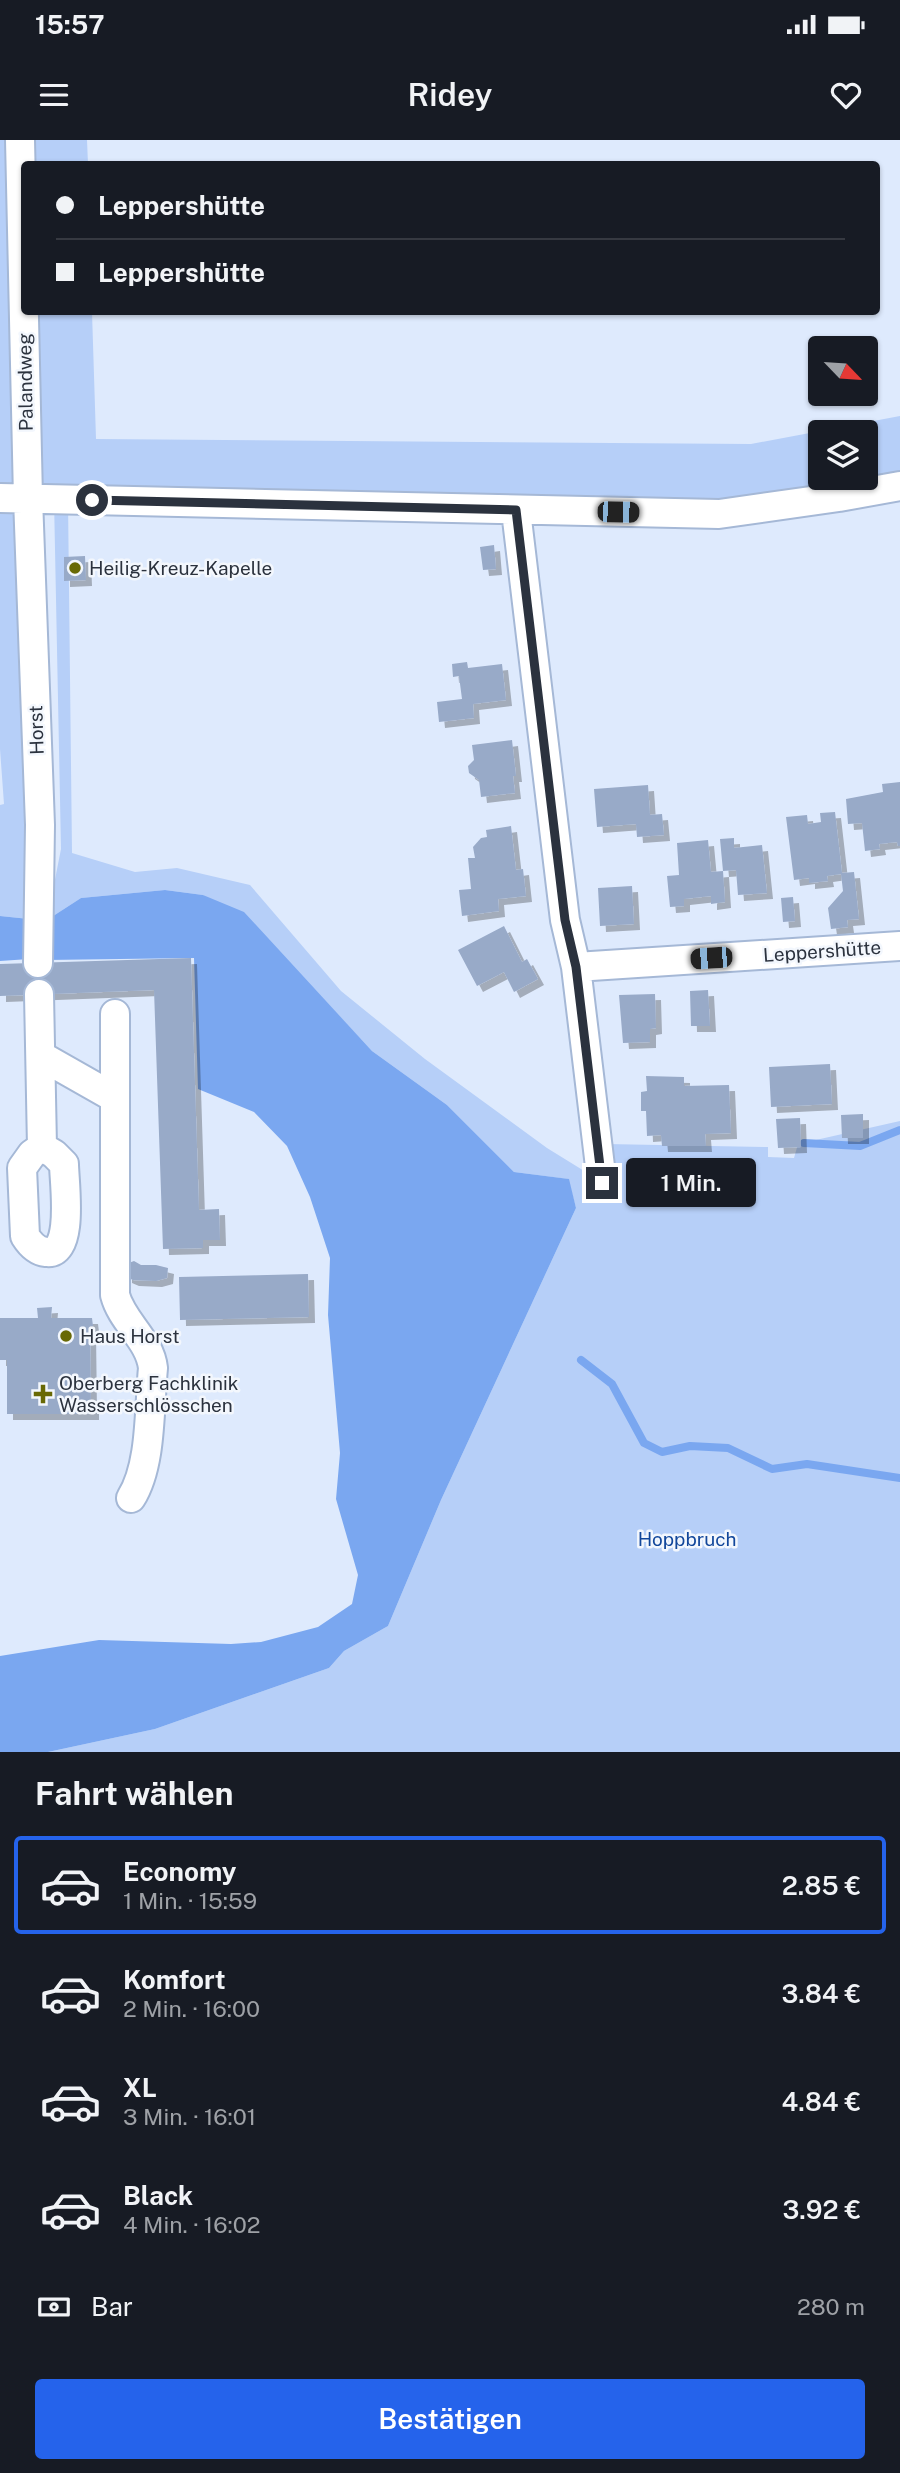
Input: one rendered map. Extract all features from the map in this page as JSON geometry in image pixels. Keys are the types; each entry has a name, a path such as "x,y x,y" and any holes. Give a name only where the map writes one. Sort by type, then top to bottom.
{"street":[{"name":"Palandweg","path":"14,498 20,140"},
{"path":"14,498 719,514 900,486"},
{"name":"Horst","path":"14,498 40,824 38,963"},
{"path":"516,510 565,920 576,967 602,1183"},
{"name":"Leppershütte","path":"576,967 900,946"},
{"path":"39,994 42,1147"},
{"path":"115,1014 115,1295 126,1319 150,1355 153,1368 145,1461 138,1487 131,1498"},
{"path":"41,1056 115,1098"}],"green space":[{"name":"Hoppbruch","path":"0,140 87,140 88,161 21,161 21,315 92,315 96,439 751,444 808,433 808,490 874,490 719,514 68,500 72,853 135,872 177,868 250,885 341,991 425,1059 547,1148 615,1190 620,1182 614,1174 606,1144 768,1147 768,1157 794,1158 798,1144 900,1121 900,1752 48,1752 155,1729 329,1668 344,1651 388,1626 441,1500 576,1208 568,1179 514,1172 447,1105 372,1051 282,955 203,895 165,890 81,898 47,920 61,849 54,499 29,498 29,919 0,916 0,805 4,804 0,749"},
{"name":"Hoppbruch","path":"900,416 900,486 878,489 878,420"}],"water":[{"path":"165,890 203,895 244,912 372,1051 447,1105 514,1172 569,1179 576,1208 441,1500 388,1626 344,1651 329,1668 155,1729 48,1752 0,1752 0,1656 99,1640 231,1644 261,1642 318,1627 352,1604 358,1575 336,1499 340,1453 328,1315 330,1258 310,1197 287,1146 254,1112 198,1089 194,958 46,960 47,920 81,898"},
{"path":"0,916 29,919 29,959 0,961"}],"building":[{"path":"494,545 496,569 483,570 480,547"},
{"name":"Heilig-Kreuz-Kapelle","path":"85,556 86,580 64,581 64,557"},
{"path":"467,662 468,668 502,664 506,700 473,704 474,718 439,722 437,702 462,699 459,676 453,677 452,664"},
{"path":"512,740 515,793 481,797 479,780 469,773 468,766 474,760 472,745"},
{"path":"900,782 900,846 897,842 879,844 880,849 865,851 862,823 848,824 846,799 883,792 882,784"},
{"path":"648,785 650,815 662,814 664,835 637,837 636,824 597,827 594,789"},
{"path":"835,812 842,873 854,872 859,919 847,920 848,927 831,929 828,908 843,891 841,874 827,876 828,881 809,883 809,878 794,880 786,817 807,815 808,824 821,822 820,813"},
{"path":"511,826 516,870 523,869 526,896 498,899 499,911 462,916 459,890 471,889 468,858 475,858 473,847 481,838 487,837 486,830"},
{"path":"734,838 734,848 762,845 767,893 738,895 736,870 723,871 720,839"},
{"path":"708,840 711,872 723,871 725,902 711,904 711,896 684,899 684,906 670,907 667,876 679,875 677,843"},
{"path":"632,886 634,924 600,926 598,888"},
{"path":"793,897 795,921 783,922 781,898"},
{"path":"504,926 522,962 527,959 538,979 514,992 504,972 477,986 458,950"},
{"path":"191,958 199,1210 219,1209 220,1240 203,1240 203,1248 163,1249 154,990 0,996 0,964"},
{"path":"708,990 710,1026 691,1026 690,991"},
{"path":"655,994 656,1028 650,1029 650,1042 623,1043 619,995"},
{"path":"830,1064 832,1104 771,1107 769,1067"},
{"path":"646,1076 684,1077 684,1086 729,1085 731,1133 705,1134 706,1146 662,1146 661,1135 647,1136 646,1111 641,1111 641,1092 647,1091"},
{"path":"863,1114 863,1138 842,1138 841,1115"},
{"path":"800,1118 801,1147 778,1148 776,1119"},
{"path":"134,1261 141,1265 168,1268 167,1278 156,1281 126,1277 126,1264"},
{"path":"308,1274 309,1317 180,1320 179,1277"},
{"path":"52,1307 51,1318 92,1318 93,1414 7,1414 7,1360 0,1360 0,1318 38,1318 37,1308"}],"waterway":[{"path":"804,1143 860,1146 900,1130"},
{"path":"581,1360 612,1384 644,1443 662,1452 690,1446 728,1448 772,1469 807,1464 900,1478"}],"place":[{"name":"Heilig-Kreuz-Kapelle","path":"75,568"},
{"name":"Haus Horst","path":"66,1336"},
{"name":"Oberberg Fachklinik Wasserschlösschen","path":"43,1394"}],"route":[{"path":"92,500 516,510 565,920 576,967 602,1183"}]}
